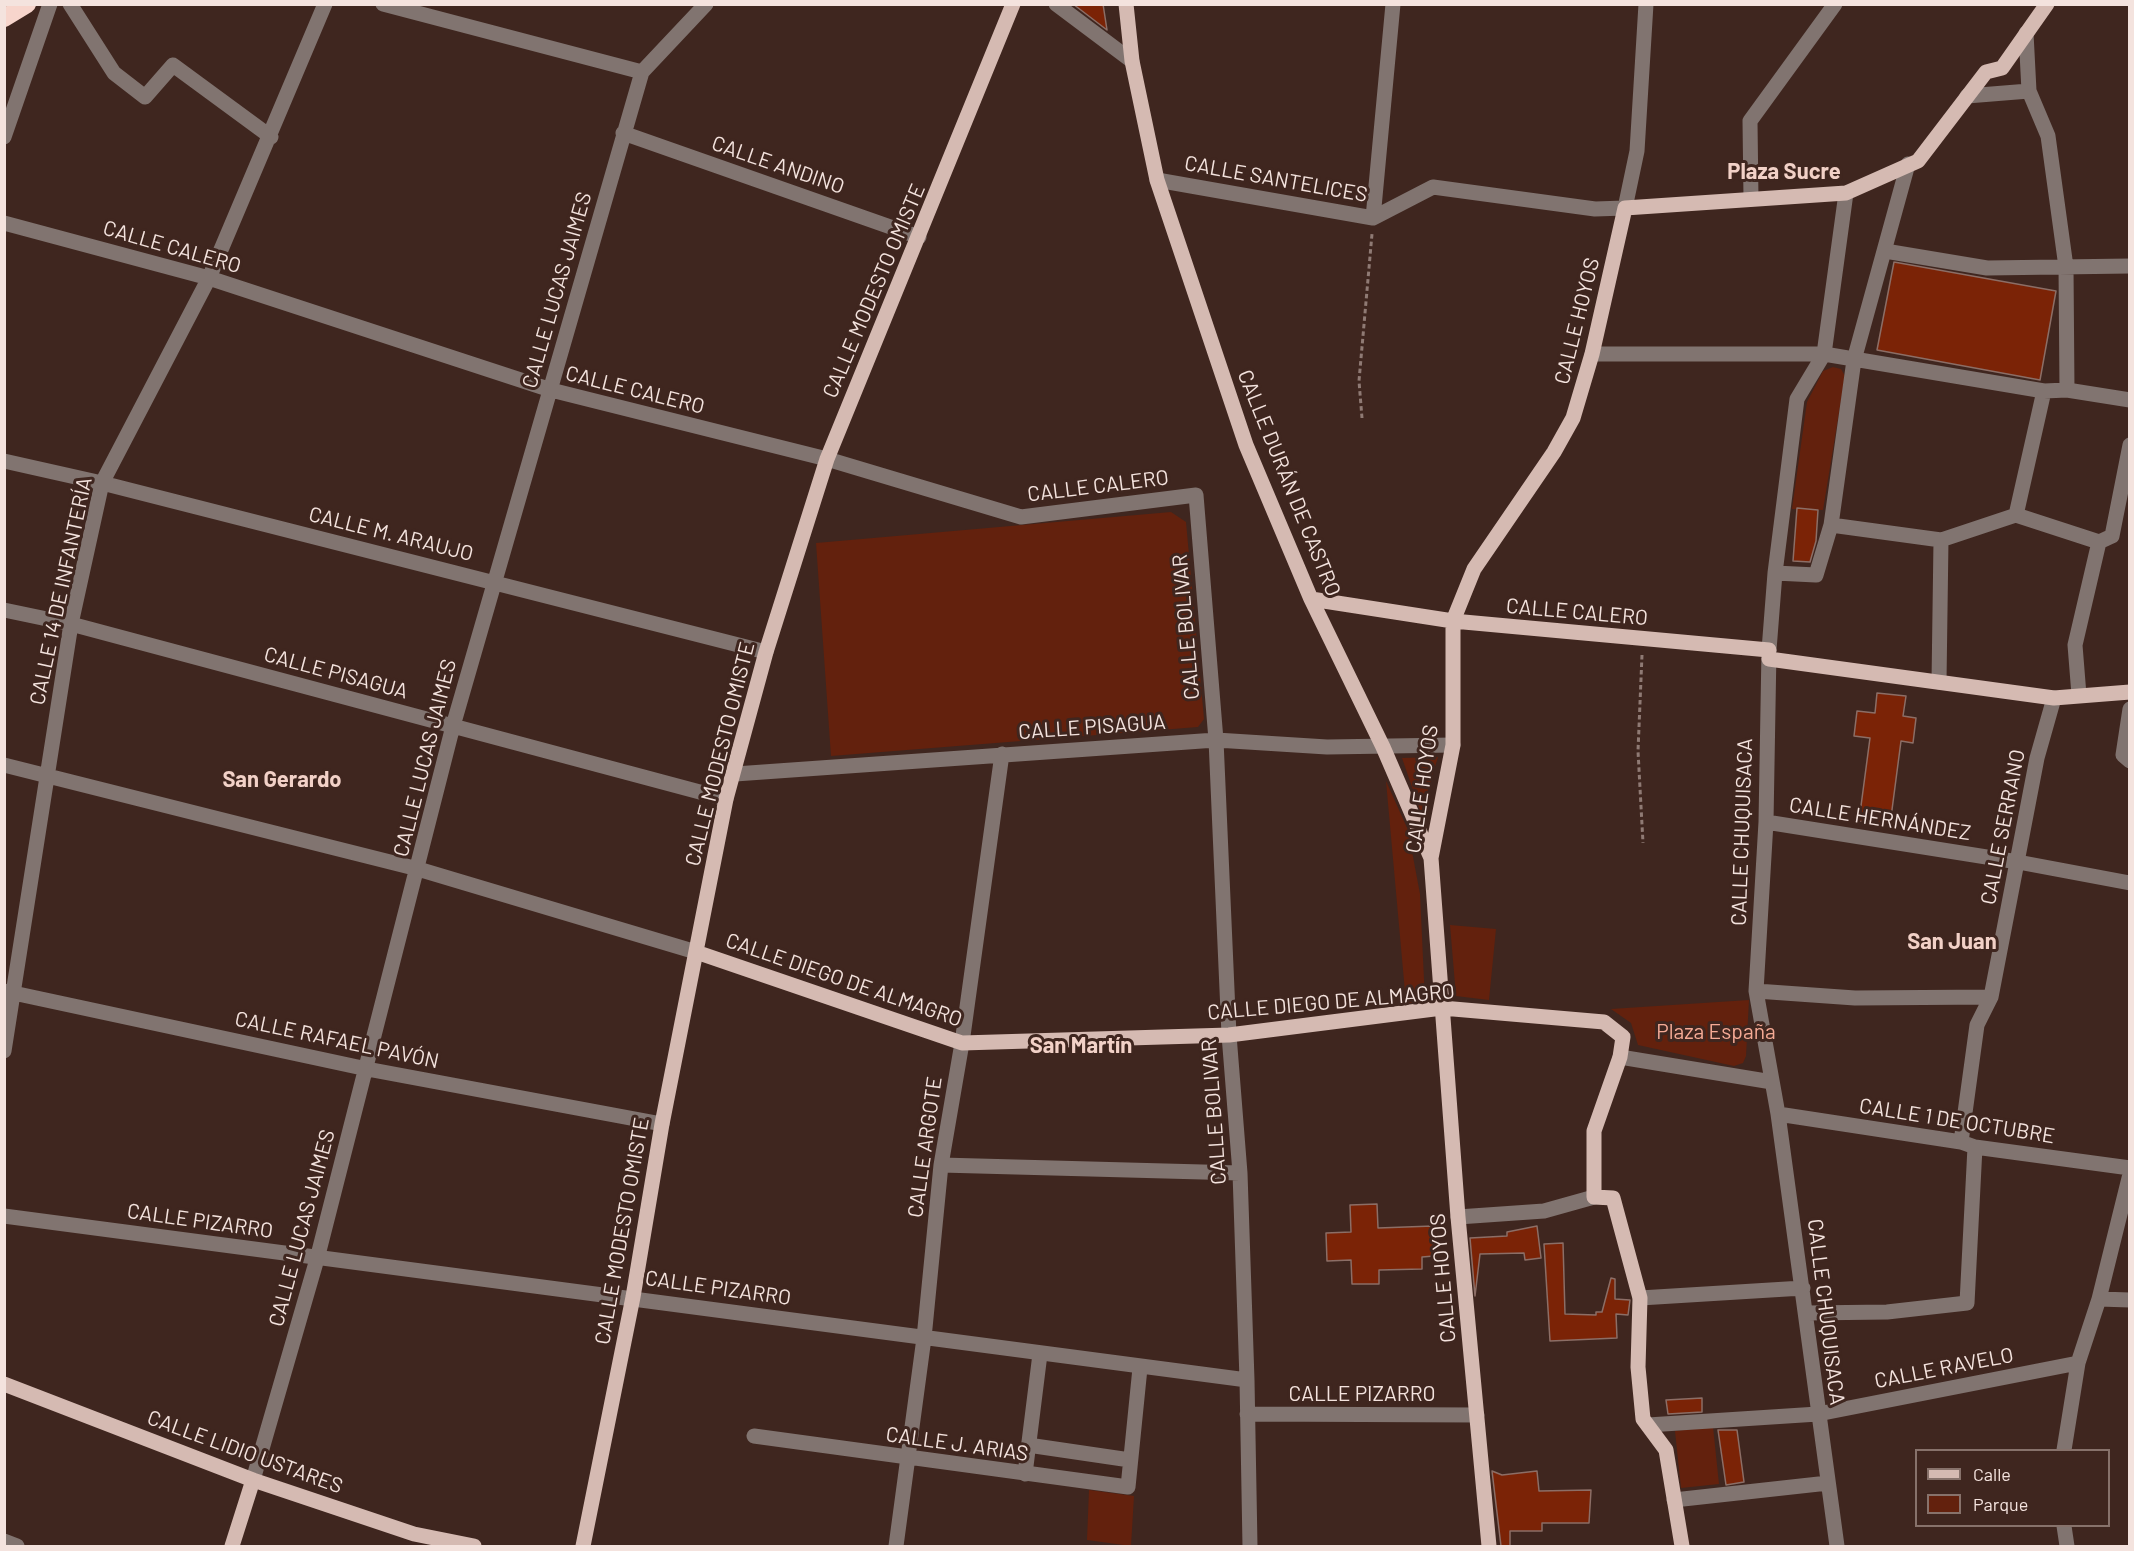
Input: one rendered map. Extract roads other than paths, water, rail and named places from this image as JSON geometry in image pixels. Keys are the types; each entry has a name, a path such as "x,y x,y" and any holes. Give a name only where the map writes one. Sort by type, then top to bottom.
{"highway":[{"path":"4,18 27,4"}],"main road":[{"name":"CALLE MODESTO OMISTE","path":"583,1546 633,1297 662,1124 726,799 735,774 766,652 827,459 920,237 1013,4"},
{"name":"CALLE DURÁN DE CASTRO","path":"1126,4 1132,61 1157,180 1246,445 1311,599 1383,747 1431,858"},
{"path":"1846,193 1918,160 1986,72 2002,68 2047,4"},
{"name":"CALLE SANTELICES","path":"1625,208 1846,193"},
{"name":"CALLE HOYOS","path":"1490,1546 1458,1217 1431,858 1453,745 1453,621 1474,568 1554,452 1573,418 1592,354 1625,208"},
{"name":"CALLE CALERO","path":"1311,599 1453,621 1643,639 1769,654 2054,698 2130,692"},
{"name":"CALLE DIEGO DE ALMAGRO","path":"696,952 962,1043 1229,1035 1442,1008 1604,1022 1623,1037 1620,1057"},
{"path":"1620,1057 1594,1131 1594,1197 1613,1198 1640,1298 1638,1367 1643,1419 1665,1450 1682,1546"},
{"name":"CALLE LIDIO USTARES","path":"4,1384 253,1480 414,1534 474,1546"},
{"name":"CALLE LUCAS JAIMES","path":"232,1546 253,1480"}],"street":[{"path":"4,137 50,4"},
{"path":"70,4 114,73 145,97 173,65 271,137"},
{"name":"CALLE 14 DE INFANTERÍA","path":"4,1051 8,992 71,624 102,483 209,278 271,137 325,4"},
{"path":"383,4 642,72"},
{"name":"CALLE LUCAS JAIMES","path":"253,1480 317,1258 453,726 642,72 706,4"},
{"path":"1056,4 1132,61"},
{"path":"1373,218 1393,4"},
{"name":"CALLE HOYOS","path":"1625,208 1637,151 1646,4"},
{"path":"1751,198 1750,121 1834,4"},
{"path":"2026,33 2029,91 2048,136 2066,267 2067,390"},
{"path":"1967,96 2029,91"},
{"name":"CALLE ANDINO","path":"623,134 920,237"},
{"path":"1775,573 1816,575 1830,525 1854,360 1908,164"},
{"name":"CALLE SANTELICES","path":"1157,180 1373,218 1433,187 1595,209 1625,208"},
{"name":"CALLE CHUQUISACA","path":"1837,1546 1818,1414 1807,1313 1778,1114 1756,991 1766,822 1769,654 1775,573 1797,399 1824,354 1846,193"},
{"name":"CALLE CALERO","path":"4,223 209,278 551,390 827,459 1021,517 1196,495"},
{"path":"1885,250 1987,268 2130,266"},
{"path":"1592,354 1824,354 2044,391 2067,390 2130,400"},
{"path":"2016,515 2044,391"},
{"path":"1830,525 1941,540 2016,515 2099,542 2112,536 2130,445"},
{"name":"CALLE M. ARAUJO","path":"4,461 102,483 766,652"},
{"name":"CALLE BOLIVAR","path":"1196,495 1216,740 1229,1035 1240,1173 1250,1546"},
{"path":"1939,682 1941,540"},
{"path":"2079,696 2075,645 2099,542"},
{"name":"CALLE PISAGUA","path":"4,610 71,624 726,799"},
{"name":"CALLE SERRANO","path":"1807,1313 1887,1312 1967,1302 1968,1144 1977,1025 1991,997 2037,758 2054,698"},
{"path":"2130,709 2123,756 2130,761"},
{"name":"CALLE PISAGUA","path":"735,774 1216,740 1327,747 1453,745"},
{"name":"CALLE ARGOTE","path":"896,1546 924,1338 941,1165 962,1043 1002,754"},
{"name":"CALLE DIEGO DE ALMAGRO","path":"4,765 418,869 696,952"},
{"name":"CALLE HERNÁNDEZ","path":"1766,822 2018,862 2130,883"},
{"path":"1756,991 1855,998 1991,997"},
{"name":"CALLE RAFAEL PAVÓN","path":"8,992 367,1069 662,1124"},
{"path":"1620,1057 1772,1082"},
{"name":"CALLE 1 DE OCTUBRE","path":"1778,1114 2130,1168"},
{"path":"941,1165 1240,1173"},
{"path":"2064,1449 2078,1364 2099,1299 2130,1174"},
{"path":"1458,1217 1544,1210 1594,1197"},
{"name":"CALLE PIZARRO","path":"4,1216 633,1297 1140,1368 1247,1380"},
{"path":"1640,1298 1803,1288"},
{"path":"2099,1299 2130,1299"},
{"path":"1025,1474 1040,1354"},
{"name":"CALLE RAVELO","path":"1648,1425 1818,1414 2078,1364"},
{"name":"CALLE J. ARIAS","path":"754,1436 909,1459 1128,1487 1140,1368"},
{"name":"CALLE PIZARRO","path":"1247,1414 1477,1415"},
{"name":"CALLE J. ARIAS","path":"1028,1445 1130,1460"},
{"path":"1674,1500 1828,1484"},
{"path":"2064,1527 2067,1546"},
{"path":"4,1541 18,1546"}],"district":[{"name":"Plaza Sucre","path":"1784,172"},
{"name":"San Gerardo","path":"282,780"},
{"name":"San Juan","path":"1952,942"},
{"name":"San Martín","path":"1081,1046"}],"park label":[{"name":"Plaza España","path":"1716,1032"}]}
